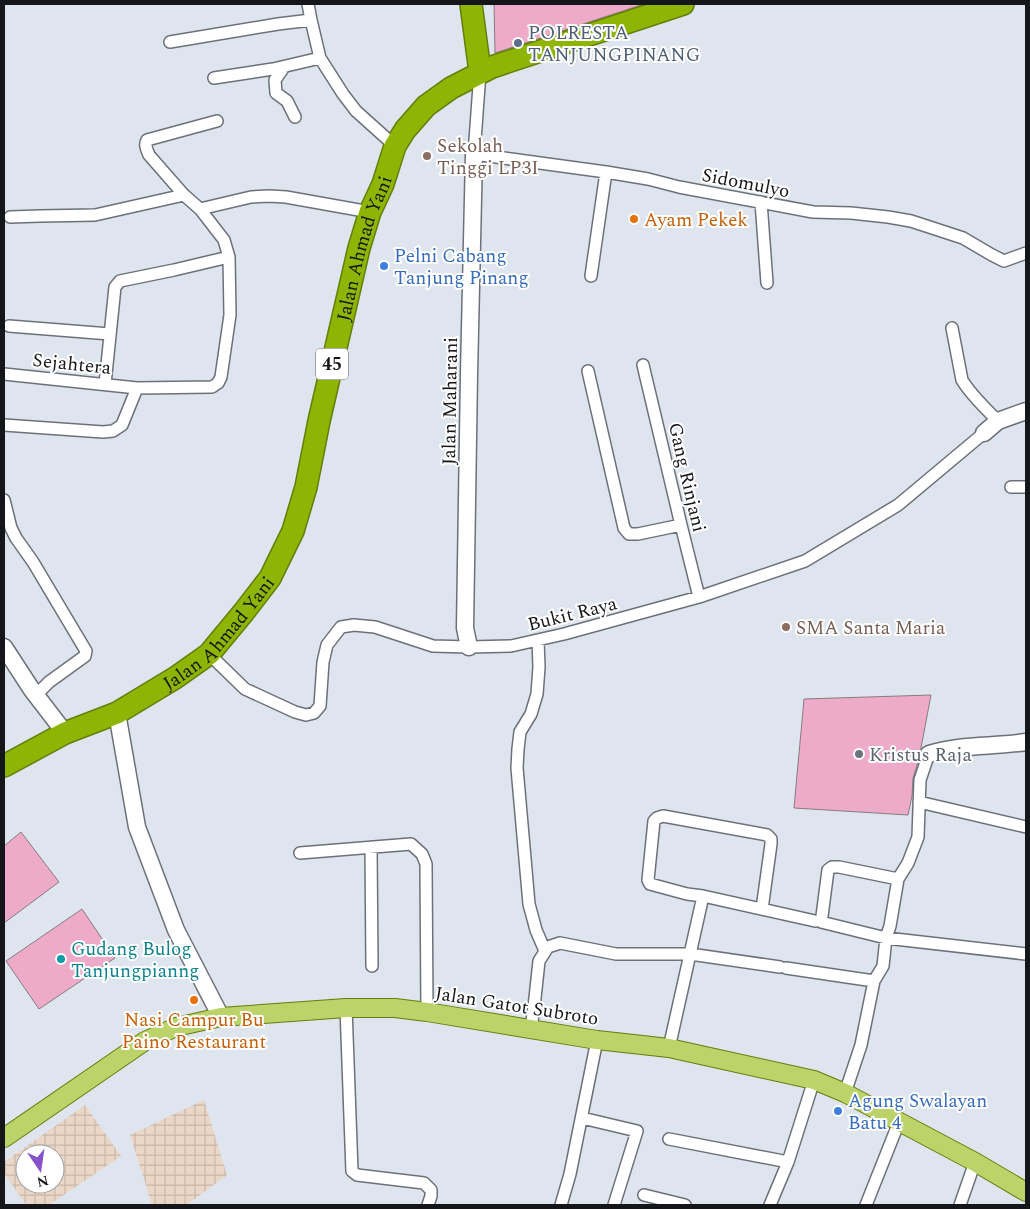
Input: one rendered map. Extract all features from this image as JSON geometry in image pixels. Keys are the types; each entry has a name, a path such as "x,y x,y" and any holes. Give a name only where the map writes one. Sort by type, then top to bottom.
{"highway":[{"path":"471,4 480,72"},
{"name":"Jalan Ahmad Yani","path":"4,766 65,733 117,713 175,678 210,654 270,578 292,531 306,487 359,248 370,212 383,184 394,146 426,106 451,88 480,72 504,62 683,4"}],"main road":[{"name":"Jalan Gatot Subroto","path":"4,1138 145,1041 176,1028 221,1017 346,1008 395,1008 597,1040 669,1048 814,1080 845,1093 900,1122 1026,1192"}],"street":[{"path":"308,4 310,20 320,58 342,94 356,111 394,146"},
{"path":"170,42 310,20"},
{"path":"214,78 284,67 320,58"},
{"path":"284,67 275,80 276,93 287,101 295,117"},
{"path":"474,154 480,72"},
{"path":"105,384 115,287 120,281 229,257 224,240 200,209 184,195 149,155 145,143 146,140 217,121"},
{"name":"Sidomulyo","path":"474,154 648,179 679,187 813,212 852,213 911,221 963,238 1004,261 1026,253"},
{"name":"Jalan Maharani","path":"469,647 465,628 474,154"},
{"path":"591,276 606,172"},
{"path":"10,217 95,215 184,195"},
{"path":"200,209 251,197 269,196 286,197 370,212"},
{"path":"761,202 768,283"},
{"name":"Sejahtera","path":"4,374 137,388 212,387 218,384 221,377 230,315 229,257"},
{"path":"9,326 110,334"},
{"path":"952,328 962,380 966,387 998,421"},
{"name":"Gang Rinjani","path":"643,365 699,597"},
{"path":"588,372 624,528 629,534 638,534 681,525"},
{"path":"4,425 103,432 113,431 122,425 137,388"},
{"path":"984,433 998,421 1026,411"},
{"name":"Bukit Raya","path":"210,654 245,689 295,712 306,715 314,713 320,706 323,662 327,645 340,627 354,625 375,627 433,646 511,646 699,597 805,561 898,505 984,433"},
{"path":"1010,487 1026,487"},
{"path":"4,500 16,538 33,562 86,651 85,656 49,682 36,695"},
{"path":"538,640 537,694 531,714 520,732 517,768 529,904 536,930 545,951"},
{"path":"4,647 36,695 65,733"},
{"path":"117,713 137,827 176,930 221,1017"},
{"path":"845,1093 861,1045 874,981 883,966 886,938 890,926 898,879 908,863 918,837 920,780 928,756 943,750 1012,745 1026,742"},
{"path":"919,802 1026,827"},
{"path":"762,909 771,844 767,835 663,816 654,821 648,880 650,884 687,894 703,896 762,909 819,920 886,938 1026,954"},
{"path":"300,853 411,844 422,854 426,864 427,1012"},
{"path":"371,847 372,966"},
{"path":"819,920 828,870 832,867 898,879"},
{"path":"669,1048 703,896"},
{"path":"530,1029 539,961 548,947 560,943 616,954 690,954 874,981"},
{"path":"346,1008 352,1171 357,1175 424,1183 431,1190 428,1205"},
{"path":"561,1205 570,1174 597,1040"},
{"path":"770,1205 788,1162 814,1080"},
{"path":"582,1118 637,1131 614,1205"},
{"path":"866,1205 900,1122"},
{"path":"669,1139 788,1162"},
{"path":"960,1205 975,1162"},
{"path":"644,1195 685,1205"}],"shaded area":[{"path":"204,1100 227,1175 187,1205 152,1205 130,1135"},
{"path":"85,1105 121,1156 49,1205 26,1205 18,1194 65,1194 65,1144 30,1144"},
{"path":"15,1154 15,1189 4,1173 4,1162"}],"building":[{"name":"POLRESTA TANJUNGPINANG","path":"494,4 644,4 495,53"},
{"name":"Kristus Raja","path":"931,695 919,759 913,778 908,815 794,808 804,699"},
{"name":"Gudang Bulog Tanjungpianng","path":"21,832 59,882 4,923 4,846"},
{"name":"Gudang Bulog Tanjungpianng","path":"82,909 115,958 39,1009 6,961"}],"place":[{"name":"POLRESTA TANJUNGPINANG","path":"518,43"},
{"name":"Sekolah Tinggi LP3I","path":"427,156"},
{"name":"Ayam Pekek","path":"634,219"},
{"name":"Pelni Cabang Tanjung Pinang","path":"384,266"},
{"name":"SMA Santa Maria","path":"786,627"},
{"name":"Kristus Raja","path":"859,754"},
{"name":"Gudang Bulog Tanjungpianng","path":"61,959"},
{"name":"Nasi Campur Bu Paino Restaurant","path":"194,1000"},
{"name":"Agung Swalayan Batu 4","path":"838,1111"}]}
